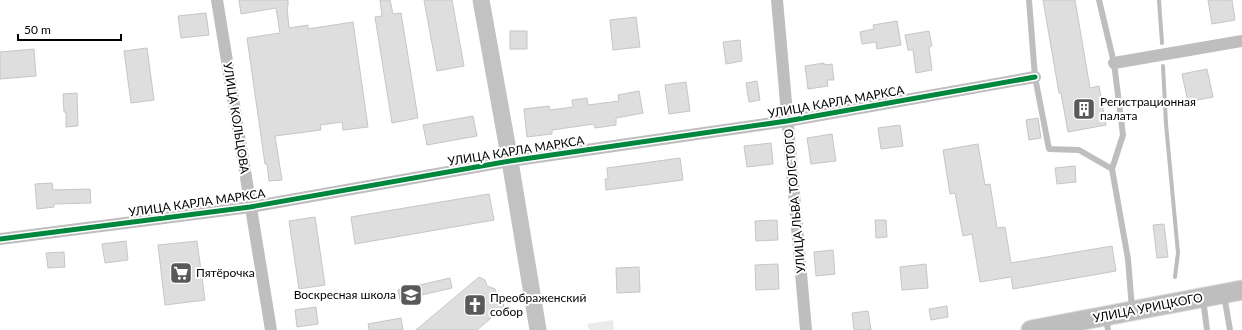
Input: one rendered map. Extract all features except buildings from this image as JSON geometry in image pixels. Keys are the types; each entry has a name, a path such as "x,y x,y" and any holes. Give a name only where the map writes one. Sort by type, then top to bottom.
{"main road":[{"path":"481,0 538,330"},
{"name":"УЛИЦА УРИЦКОГО","path":"1038,329 1106,323 1132,311 1242,290"}],"street":[{"name":"УЛИЦА КОЛЬЦОВА","path":"218,0 250,207 271,330"},
{"name":"УЛИЦА ЛЬВА ТОЛСТОГО","path":"777,0 806,330"},
{"path":"1114,63 1242,41"},
{"name":"УЛИЦА КАРЛА МАРКСА","path":"0,239 250,207 510,161 787,121 1035,77"}],"lane":[{"path":"1029,0 1035,77 1049,150 1079,150 1112,169"},
{"path":"1099,0 1114,63 1123,135 1112,169 1128,259 1132,311"},
{"path":"1223,294 1230,330"},
{"path":"1203,298 1207,330"}],"shaded area":[{"path":"613,320 614,330 589,330 587,324"}],"waterway":[{"path":"1159,0 1162,43"},
{"path":"1163,66 1166,124 1178,253 1175,277"}],"cycle path":[{"path":"0,239 250,207 510,161 787,121 1035,77"}],"place":[{"name":"Регистрационная палата","path":"1084,109"},
{"name":"Пятёрочка","path":"181,273"},
{"name":"Воскресная школа","path":"411,295"},
{"name":"Преображенский собор","path":"475,305"}]}
